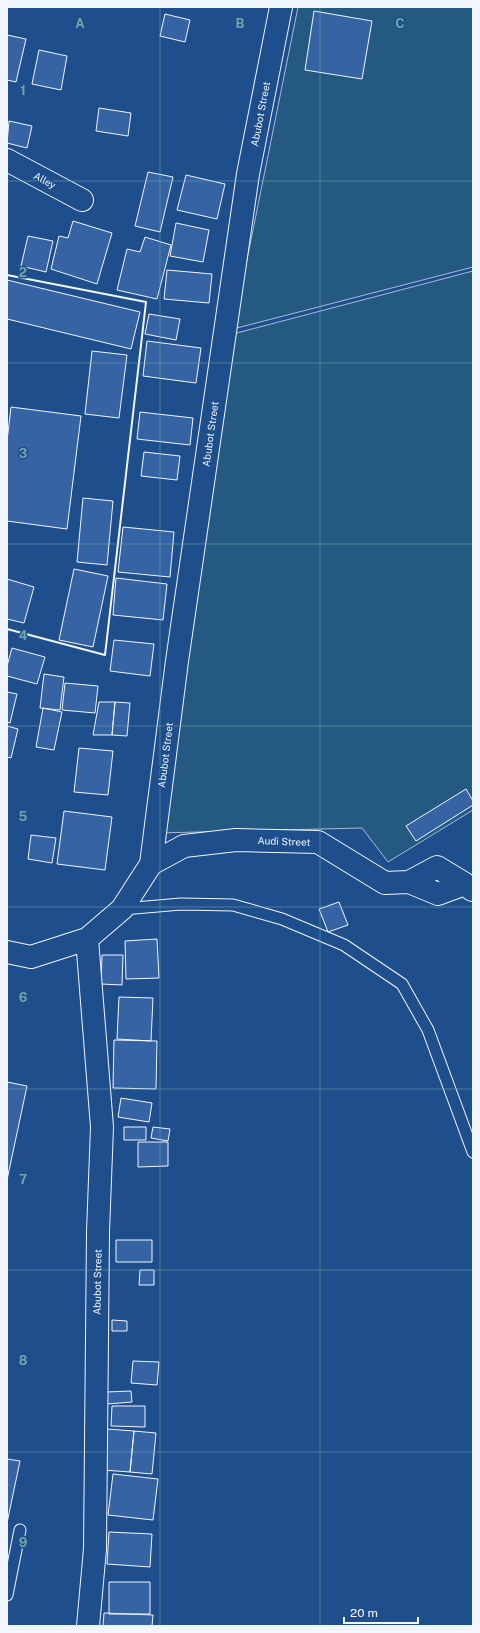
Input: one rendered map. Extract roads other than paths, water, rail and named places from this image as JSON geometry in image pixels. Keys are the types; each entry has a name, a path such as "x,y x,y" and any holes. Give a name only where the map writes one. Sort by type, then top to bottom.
{"street":[{"name":"Abubot Street","path":"151,864 177,661 248,174 281,7"},
{"name":"Alley","path":"7,160 82,200"},
{"name":"Audi Street","path":"151,864 184,846 236,840 318,842 385,883 410,882 437,867 469,887"},
{"path":"7,952 31,958 87,939 122,909 151,864"},
{"name":"Abubot Street","path":"87,939 102,1127 98,1232 95,1549 88,1626"}],"lane":[{"path":"122,909 181,904 233,905 282,919 344,945 402,984 428,1030 473,1152"},
{"path":"7,1595 20,1530"}]}
